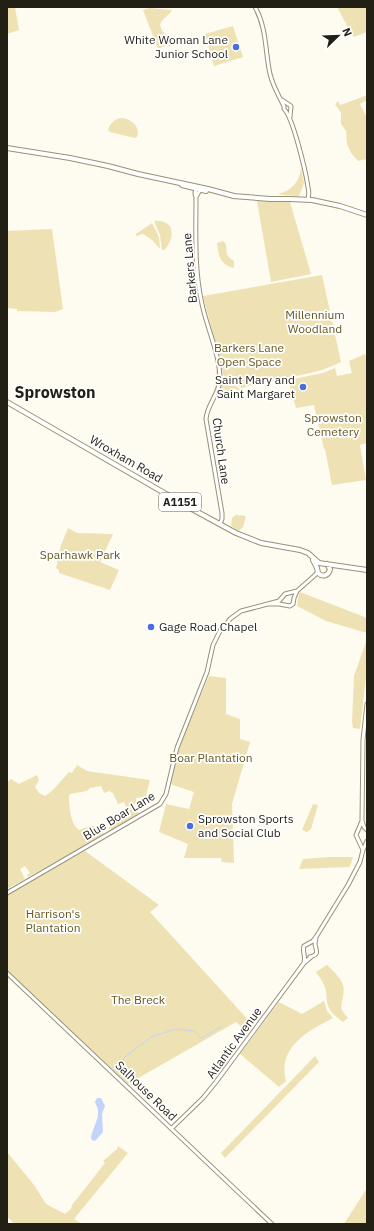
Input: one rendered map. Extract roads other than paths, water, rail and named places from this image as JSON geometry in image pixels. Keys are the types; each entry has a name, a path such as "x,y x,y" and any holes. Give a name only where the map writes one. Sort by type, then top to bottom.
{"main road":[{"path":"7,148 70,158 172,181 198,189 234,196 308,200 340,206 367,215"},
{"name":"Wroxham Road","path":"7,402 186,506 236,533 270,545 304,551 316,561 343,567 367,570"},
{"path":"304,551 313,560 322,576"},
{"path":"318,570 319,565 324,563"},
{"name":"Wroxham Road","path":"324,563 330,567 330,570"},
{"name":"Wroxham Road","path":"322,576 328,575 330,570 343,567"}],"street":[{"path":"255,7 262,26 268,66 272,80 280,99 291,106 289,110 290,118 301,153 308,184 308,200"},
{"path":"286,104 284,109 289,110"},
{"name":"Barkers Lane","path":"198,189 196,197 195,236 198,285 204,315 219,369 220,383"},
{"name":"Church Lane","path":"220,383 207,410 206,419 222,513 220,524"},
{"name":"Blue Boar Lane","path":"309,582 318,570"},
{"name":"Blue Boar Lane","path":"7,893 160,804 166,794 178,748 207,672 213,645 218,635 230,619 237,614 246,609 279,601 283,596 297,591 309,582 322,576"},
{"name":"Blue Boar Lane","path":"264,604 279,604 288,607 292,605 297,591"},
{"path":"288,594 291,594 294,598"},
{"path":"282,598 282,603 285,606"},
{"path":"363,850 356,835 362,822 363,740 367,704"},
{"path":"362,822 366,830"},
{"path":"358,830 362,828 366,830"},
{"name":"Atlantic Avenue","path":"358,841 362,842 367,840"},
{"name":"Atlantic Avenue","path":"304,963 305,945 310,943 316,937 348,885 360,862 367,840"},
{"name":"Atlantic Avenue","path":"172,1128 203,1098 304,963 317,953 317,948 315,945 316,937"},
{"path":"310,943 315,945"},
{"path":"305,955 311,957"},
{"name":"Salhouse Road","path":"7,973 272,1224"}],"water":[{"path":"97,1098 101,1098 105,1106 102,1114 103,1132 95,1141 91,1138 98,1114 98,1109 95,1102"}],"waterway":[{"path":"141,1045 151,1037 176,1029 194,1031 201,1038 221,1027"},
{"path":"114,1071 122,1065 124,1058 140,1045"}],"place":[{"name":"White Woman Lane Junior School","path":"236,47"},
{"name":"Saint Mary and Saint Margaret","path":"303,387"},
{"name":"Gage Road Chapel","path":"151,627"},
{"name":"Sprowston Sports and Social Club","path":"190,826"}],"district":[{"name":"Sprowston","path":"55,392"}],"park label":[{"name":"Millennium Woodland","path":"315,322"},
{"name":"Barkers Lane Open Space","path":"249,355"},
{"name":"Sprowston Cemetery","path":"333,425"},
{"name":"Sparhawk Park","path":"80,555"},
{"name":"Boar Plantation","path":"211,758"},
{"name":"Harrison's Plantation","path":"53,921"},
{"name":"The Breck","path":"138,1000"}]}
